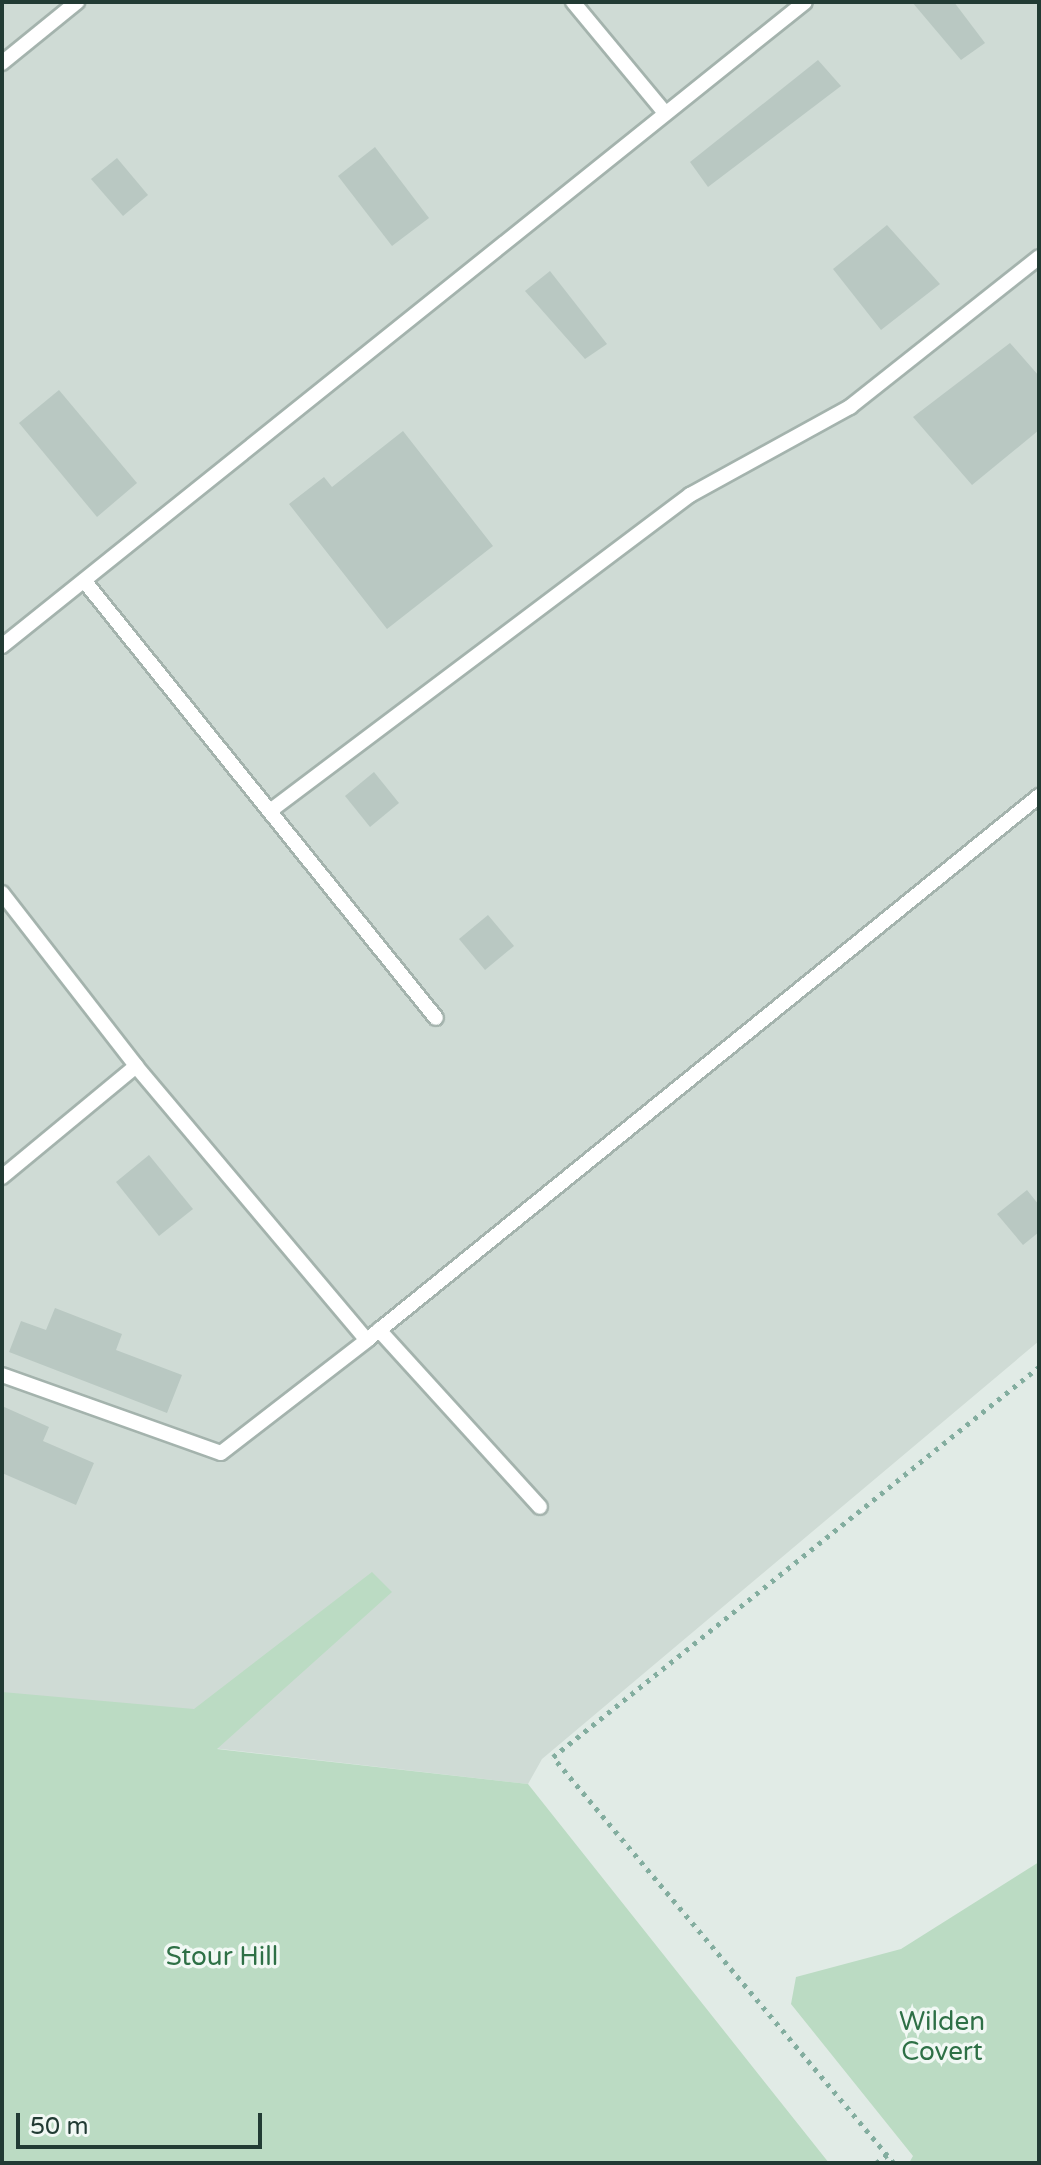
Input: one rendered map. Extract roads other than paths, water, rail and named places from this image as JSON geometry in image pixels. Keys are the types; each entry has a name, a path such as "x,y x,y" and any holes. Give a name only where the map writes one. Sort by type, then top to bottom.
{"lane":[{"path":"2,63 77,2"},
{"path":"573,2 665,113"},
{"path":"2,646 86,583 805,2"},
{"path":"270,811 690,495 850,407 1039,257"},
{"path":"86,583 436,1018"},
{"path":"2,1375 221,1453 373,1335 1039,796"},
{"path":"2,893 136,1066 373,1335 540,1507"},
{"path":"2,1177 136,1066"}],"park label":[{"name":"Stour Hill","path":"222,1957"},
{"name":"Wilden Covert","path":"942,2037"}]}
